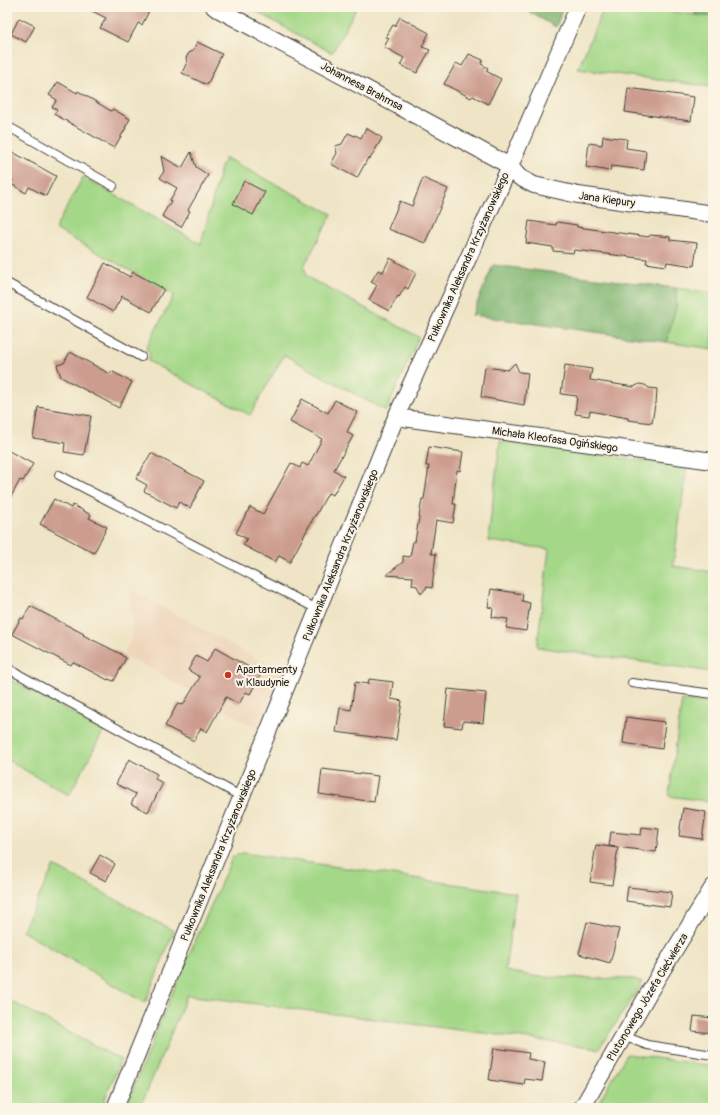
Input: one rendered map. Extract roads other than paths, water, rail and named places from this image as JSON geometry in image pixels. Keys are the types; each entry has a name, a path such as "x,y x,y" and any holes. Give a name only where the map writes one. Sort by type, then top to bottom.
{"street":[{"name":"Johannesa Brahmsa","path":"214,7 510,166"},
{"name":"Pułkownika Aleksandra Krzyżanowskiego","path":"115,1108 396,417 510,166 578,7"},
{"name":"Jana Kiepury","path":"510,166 519,177 534,185 578,195 713,214"},
{"name":"Michała Kleofasa Ogińskiego","path":"396,417 713,461"},
{"name":"Plutonowego Józefa Ciećwierza","path":"582,1108 713,887"}],"lane":[{"path":"7,126 113,186"},
{"path":"7,283 142,357"},
{"path":"58,475 317,609"},
{"path":"7,668 242,797"},
{"path":"632,683 713,694"},
{"path":"624,1036 647,1046 713,1055"}],"place":[{"name":"Apartamenty w Klaudynie","path":"228,675"}]}
